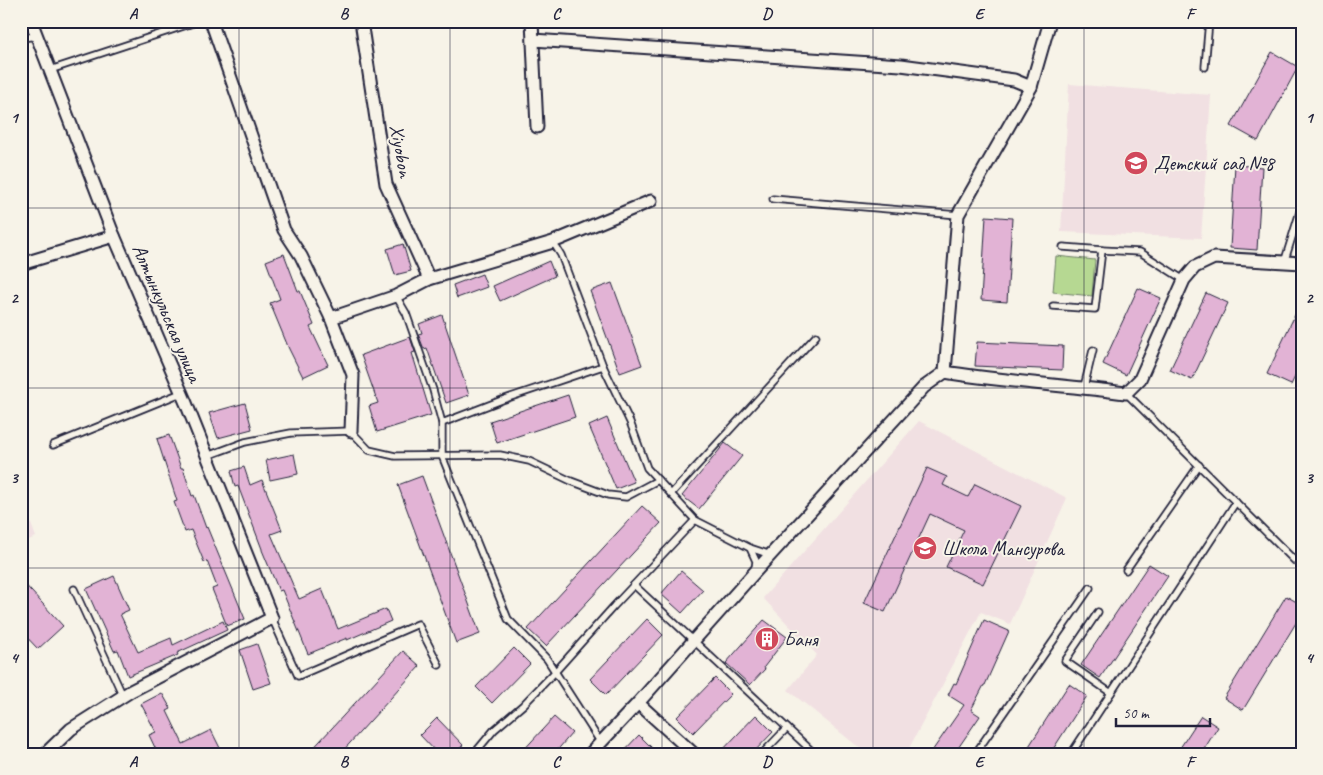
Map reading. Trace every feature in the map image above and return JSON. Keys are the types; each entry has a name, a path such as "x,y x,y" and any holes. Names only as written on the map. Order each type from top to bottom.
{"street":[{"name":"Алтынкульская улица","path":"32,21 114,236 181,393 272,618"},
{"path":"211,21 284,230 301,256 331,318 353,375 351,432"},
{"name":"Xiyobon","path":"361,21 386,184 429,279"},
{"path":"532,21 537,127"},
{"path":"945,372 958,215 1031,87 1050,21"},
{"path":"533,40 901,65 1014,80 1031,87"},
{"path":"331,318 396,296 429,279 553,242 651,201"},
{"path":"21,264 114,236"},
{"path":"590,754 924,387 945,372 985,379 1084,387 1126,393 1140,379 1184,280 1195,267 1214,258 1302,263"},
{"path":"45,754 72,729 124,696 272,618"},
{"path":"638,703 691,753"}],"lane":[{"path":"50,70 199,21"},
{"path":"1205,67 1209,21"},
{"path":"21,38 38,36"},
{"path":"773,199 958,215"},
{"path":"1284,263 1302,205"},
{"path":"553,242 561,255 603,366 630,422 647,468 695,520 750,548 770,555"},
{"path":"1063,247 1140,252 1184,280"},
{"path":"1053,306 1096,309 1102,250"},
{"path":"396,296 406,313 434,390 442,423 442,456 508,619 547,659 601,743"},
{"path":"670,494 816,336"},
{"path":"1084,387 1093,350"},
{"path":"442,423 502,400 603,366"},
{"path":"53,445 181,393"},
{"path":"1126,393 1296,562"},
{"path":"206,456 245,442 291,432 351,432 369,450 395,456 500,455 529,461 571,481 608,495 626,497 658,480"},
{"path":"1126,570 1199,465"},
{"path":"1071,754 1236,502"},
{"path":"474,754 494,730 524,705 556,672 695,520"},
{"path":"750,548 756,561 754,573"},
{"path":"634,585 815,754"},
{"path":"975,754 1090,588"},
{"path":"74,589 124,696"},
{"path":"1098,612 1065,661 1111,693"},
{"path":"272,618 298,676 418,624 439,665"},
{"path":"762,754 787,728"}],"shaded area":[{"name":"Детский сад №8","path":"1069,84 1211,95 1201,238 1061,232"},
{"name":"Школа Мансурова","path":"919,421 1067,498 1010,624 981,612 906,754 867,754 788,690 817,655 763,598"},
{"path":"21,498 36,537 21,543"}],"green space":[{"path":"1056,256 1095,260 1092,296 1053,292"}],"building":[{"path":"1272,52 1298,67 1258,141 1231,126"},
{"path":"1235,165 1262,167 1257,250 1230,248"},
{"path":"986,216 1012,218 1007,302 981,300"},
{"path":"403,244 411,271 395,275 387,249"},
{"path":"284,254 298,291 300,291 314,325 310,327 328,365 303,377 270,303 280,299 266,261"},
{"path":"549,261 555,276 500,301 493,286"},
{"path":"482,274 487,287 457,298 453,285"},
{"path":"612,283 642,365 620,373 590,291"},
{"path":"1138,288 1161,298 1126,375 1103,364"},
{"path":"1206,293 1228,303 1192,380 1170,370"},
{"path":"1302,300 1302,362 1291,385 1267,374"},
{"path":"442,315 469,395 446,403 427,348 424,349 418,334 422,333 419,324"},
{"path":"410,337 415,352 412,353 431,415 377,432 369,406 378,403 361,355"},
{"path":"977,342 1063,346 1062,370 975,366"},
{"path":"568,395 575,417 497,443 490,421"},
{"path":"245,403 252,429 218,438 209,413"},
{"path":"607,418 634,482 616,489 589,426"},
{"path":"169,435 192,496 194,495 245,619 227,626 212,589 217,587 207,561 204,562 191,530 185,532 174,502 177,501 157,439"},
{"path":"725,443 742,456 699,509 682,496"},
{"path":"294,454 298,474 270,480 266,460"},
{"path":"244,467 250,485 262,480 282,530 271,534 299,599 322,589 338,629 386,609 391,621 308,654 282,590 279,591 238,486 235,487 231,471"},
{"path":"927,468 947,477 943,485 968,497 975,484 1021,506 983,584 946,567 964,530 930,514 885,612 864,603"},
{"path":"422,476 480,634 456,643 398,485"},
{"path":"642,506 661,523 546,646 528,629"},
{"path":"1149,564 1168,576 1100,678 1081,665"},
{"path":"681,571 703,590 682,613 661,594"},
{"path":"114,576 129,610 120,614 138,652 171,638 173,645 223,621 227,630 177,653 178,655 128,676 118,650 114,651 86,589"},
{"path":"21,580 63,626 38,649 21,631"},
{"path":"1286,596 1302,605 1302,613 1243,710 1224,698"},
{"path":"647,619 663,635 606,695 590,679"},
{"path":"764,620 787,637 764,667 765,669 750,685 726,663"},
{"path":"984,620 1009,631 985,685 971,710 980,716 954,754 930,754 964,705 948,695 954,683 956,684"},
{"path":"257,644 271,683 253,689 240,650"},
{"path":"514,648 530,664 492,703 476,687"},
{"path":"403,651 420,666 340,754 308,754"},
{"path":"715,678 731,694 693,733 677,717"},
{"path":"1069,684 1087,696 1050,754 1024,754"},
{"path":"162,693 171,709 167,711 183,744 211,730 223,754 158,754 149,735 156,732 141,704"},
{"path":"756,715 773,732 752,754 719,754"},
{"path":"1201,716 1218,727 1201,754 1176,754"},
{"path":"554,717 572,733 554,754 520,754"},
{"path":"437,718 463,745 454,754 438,754 420,735"},
{"path":"639,735 658,754 621,754"}],"place":[{"name":"Детский сад №8","path":"1136,163"},
{"name":"Школа Мансурова","path":"925,548"},
{"name":"Баня","path":"767,639"}]}
